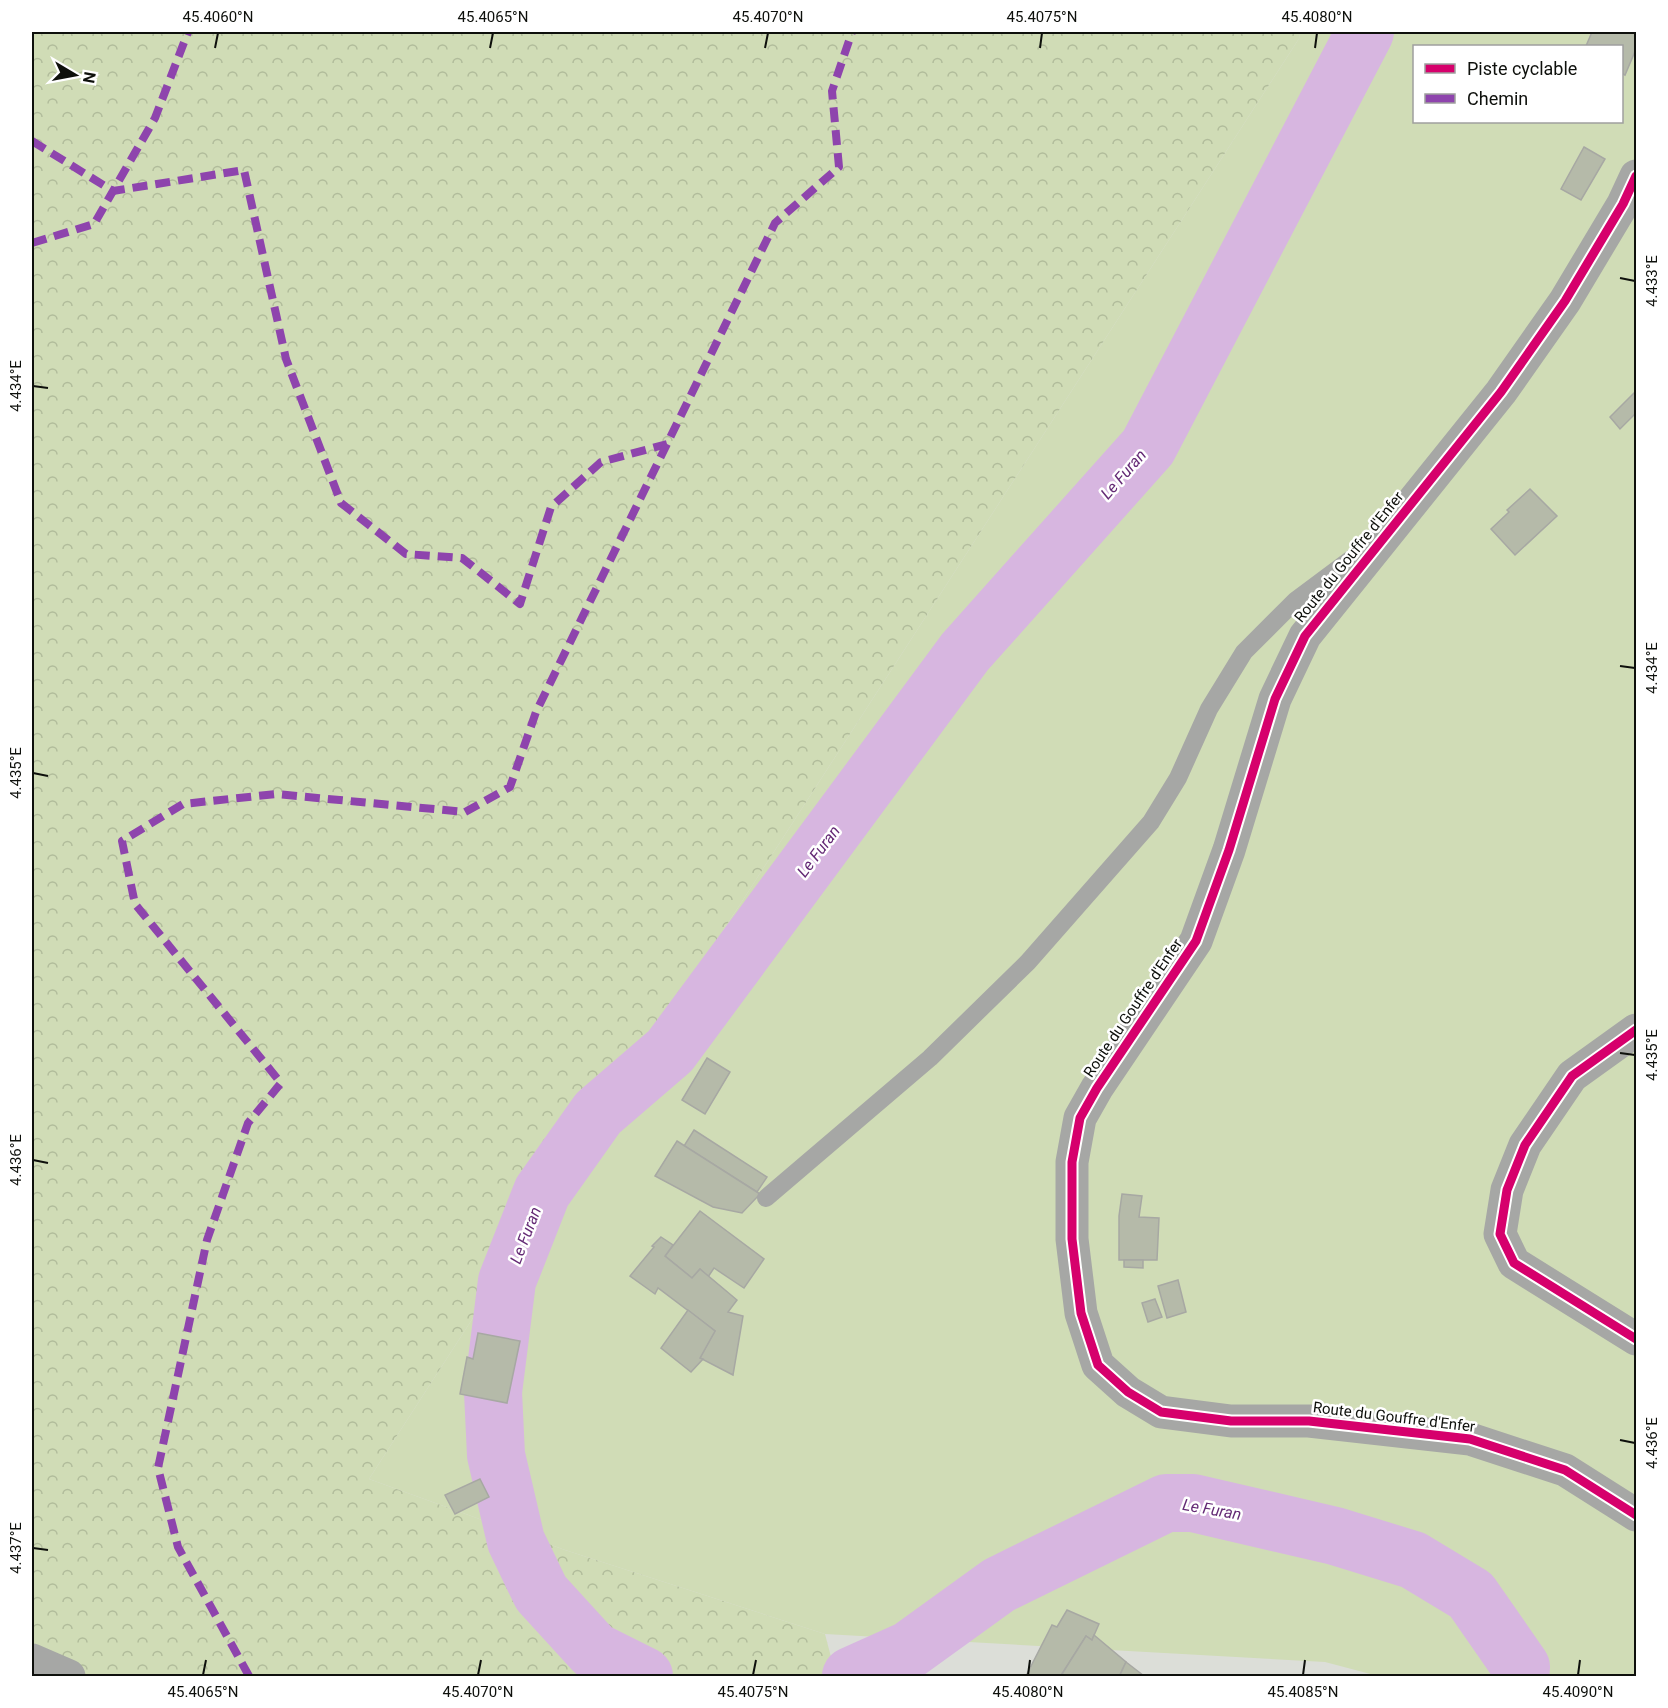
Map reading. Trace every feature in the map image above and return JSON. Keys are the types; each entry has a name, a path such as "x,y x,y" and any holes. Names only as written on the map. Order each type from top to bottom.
{"street":[{"name":"Route du Gouffre d'Enfer","path":"1636,176 1623,204 1565,301 1502,392 1305,636 1275,699 1229,850 1196,941 1097,1088 1080,1118 1072,1162 1072,1239 1081,1313 1098,1365 1128,1392 1161,1412 1231,1421 1309,1421 1470,1438 1565,1470 1636,1515"},
{"path":"1636,1030 1572,1076 1525,1144 1507,1190 1500,1234 1514,1263 1636,1339"},
{"path":"32,1660 69,1677"}],"lane":[{"path":"765,1198 930,1058 1028,962 1151,822 1178,778 1209,709 1244,652 1295,600 1391,530"}],"green space":[{"path":"32,32 1298,32 1300,37 369,1479 565,1550 825,1634 836,1676 32,1676"},
{"path":"1298,32 1636,32 1636,1676 1378,1676 1325,1662 825,1634 565,1550 369,1479 1300,37"}],"building":[{"path":"1592,32 1636,32 1636,49 1625,75 1623,74 1623,45 1586,45"},
{"path":"1584,147 1605,159 1581,200 1561,189"},
{"path":"1636,391 1636,413 1620,429 1610,417"},
{"path":"1530,489 1557,516 1515,555 1491,529 1509,512 1507,510"},
{"path":"707,1058 730,1072 705,1114 682,1100"},
{"path":"694,1130 767,1177 757,1192 684,1146"},
{"path":"677,1141 760,1194 742,1213 713,1207 655,1176"},
{"path":"1122,1194 1142,1196 1139,1217 1159,1218 1157,1260 1119,1260 1119,1216"},
{"path":"700,1211 764,1259 744,1288 714,1268 708,1277 700,1269 692,1278 665,1256"},
{"path":"661,1237 673,1245 665,1256 692,1278 700,1269 737,1300 728,1312 743,1316 733,1375 700,1358 715,1331 658,1288 655,1294 630,1276"},
{"path":"1124,1260 1143,1260 1143,1268 1124,1267"},
{"path":"1178,1280 1186,1312 1167,1318 1158,1286"},
{"path":"1155,1299 1162,1317 1148,1322 1142,1303"},
{"path":"688,1310 715,1331 700,1358 703,1359 691,1372 661,1348"},
{"path":"478,1333 520,1341 507,1403 460,1394 467,1357 473,1359"},
{"path":"480,1479 489,1497 455,1514 445,1495"},
{"path":"1067,1610 1099,1624 1092,1640 1086,1636 1062,1674 1067,1676 1026,1676 1052,1625 1057,1627"},
{"path":"1094,1635 1126,1662 1120,1675 1122,1676 1067,1676 1062,1674 1086,1636 1092,1640"},
{"path":"1126,1662 1144,1676 1120,1675"}],"waterway":[{"name":"Le Furan","path":"644,1676 594,1651 541,1593 516,1541 496,1455 493,1392 507,1281 542,1192 598,1113 670,1051 965,652 1148,447 1365,32"},
{"name":"Le Furan","path":"851,1676 909,1650 999,1585 1166,1503 1193,1503 1335,1536 1413,1560 1471,1595 1521,1667 1520,1676"}],"marked path":[{"path":"32,243 94,224 155,118 188,32"},
{"path":"249,1676 178,1547 158,1468 207,1240 248,1123 281,1083 135,904 122,841 183,804 276,794 465,812 510,787 536,712 775,223 839,167 832,91 852,32"},
{"path":"32,141 113,191 244,170 286,359 341,503 406,554 462,558 520,604 551,507 601,462 667,444"}],"cycle path":[{"path":"1636,176 1623,204 1565,301 1501,392 1305,636 1275,699 1229,850 1196,941 1097,1088 1080,1118 1072,1162 1072,1239 1081,1313 1098,1365 1128,1392 1161,1412 1231,1421 1309,1421 1470,1439 1565,1470 1636,1515"},
{"path":"1636,1030 1572,1076 1525,1145 1507,1190 1500,1234 1514,1263 1636,1339"}]}
